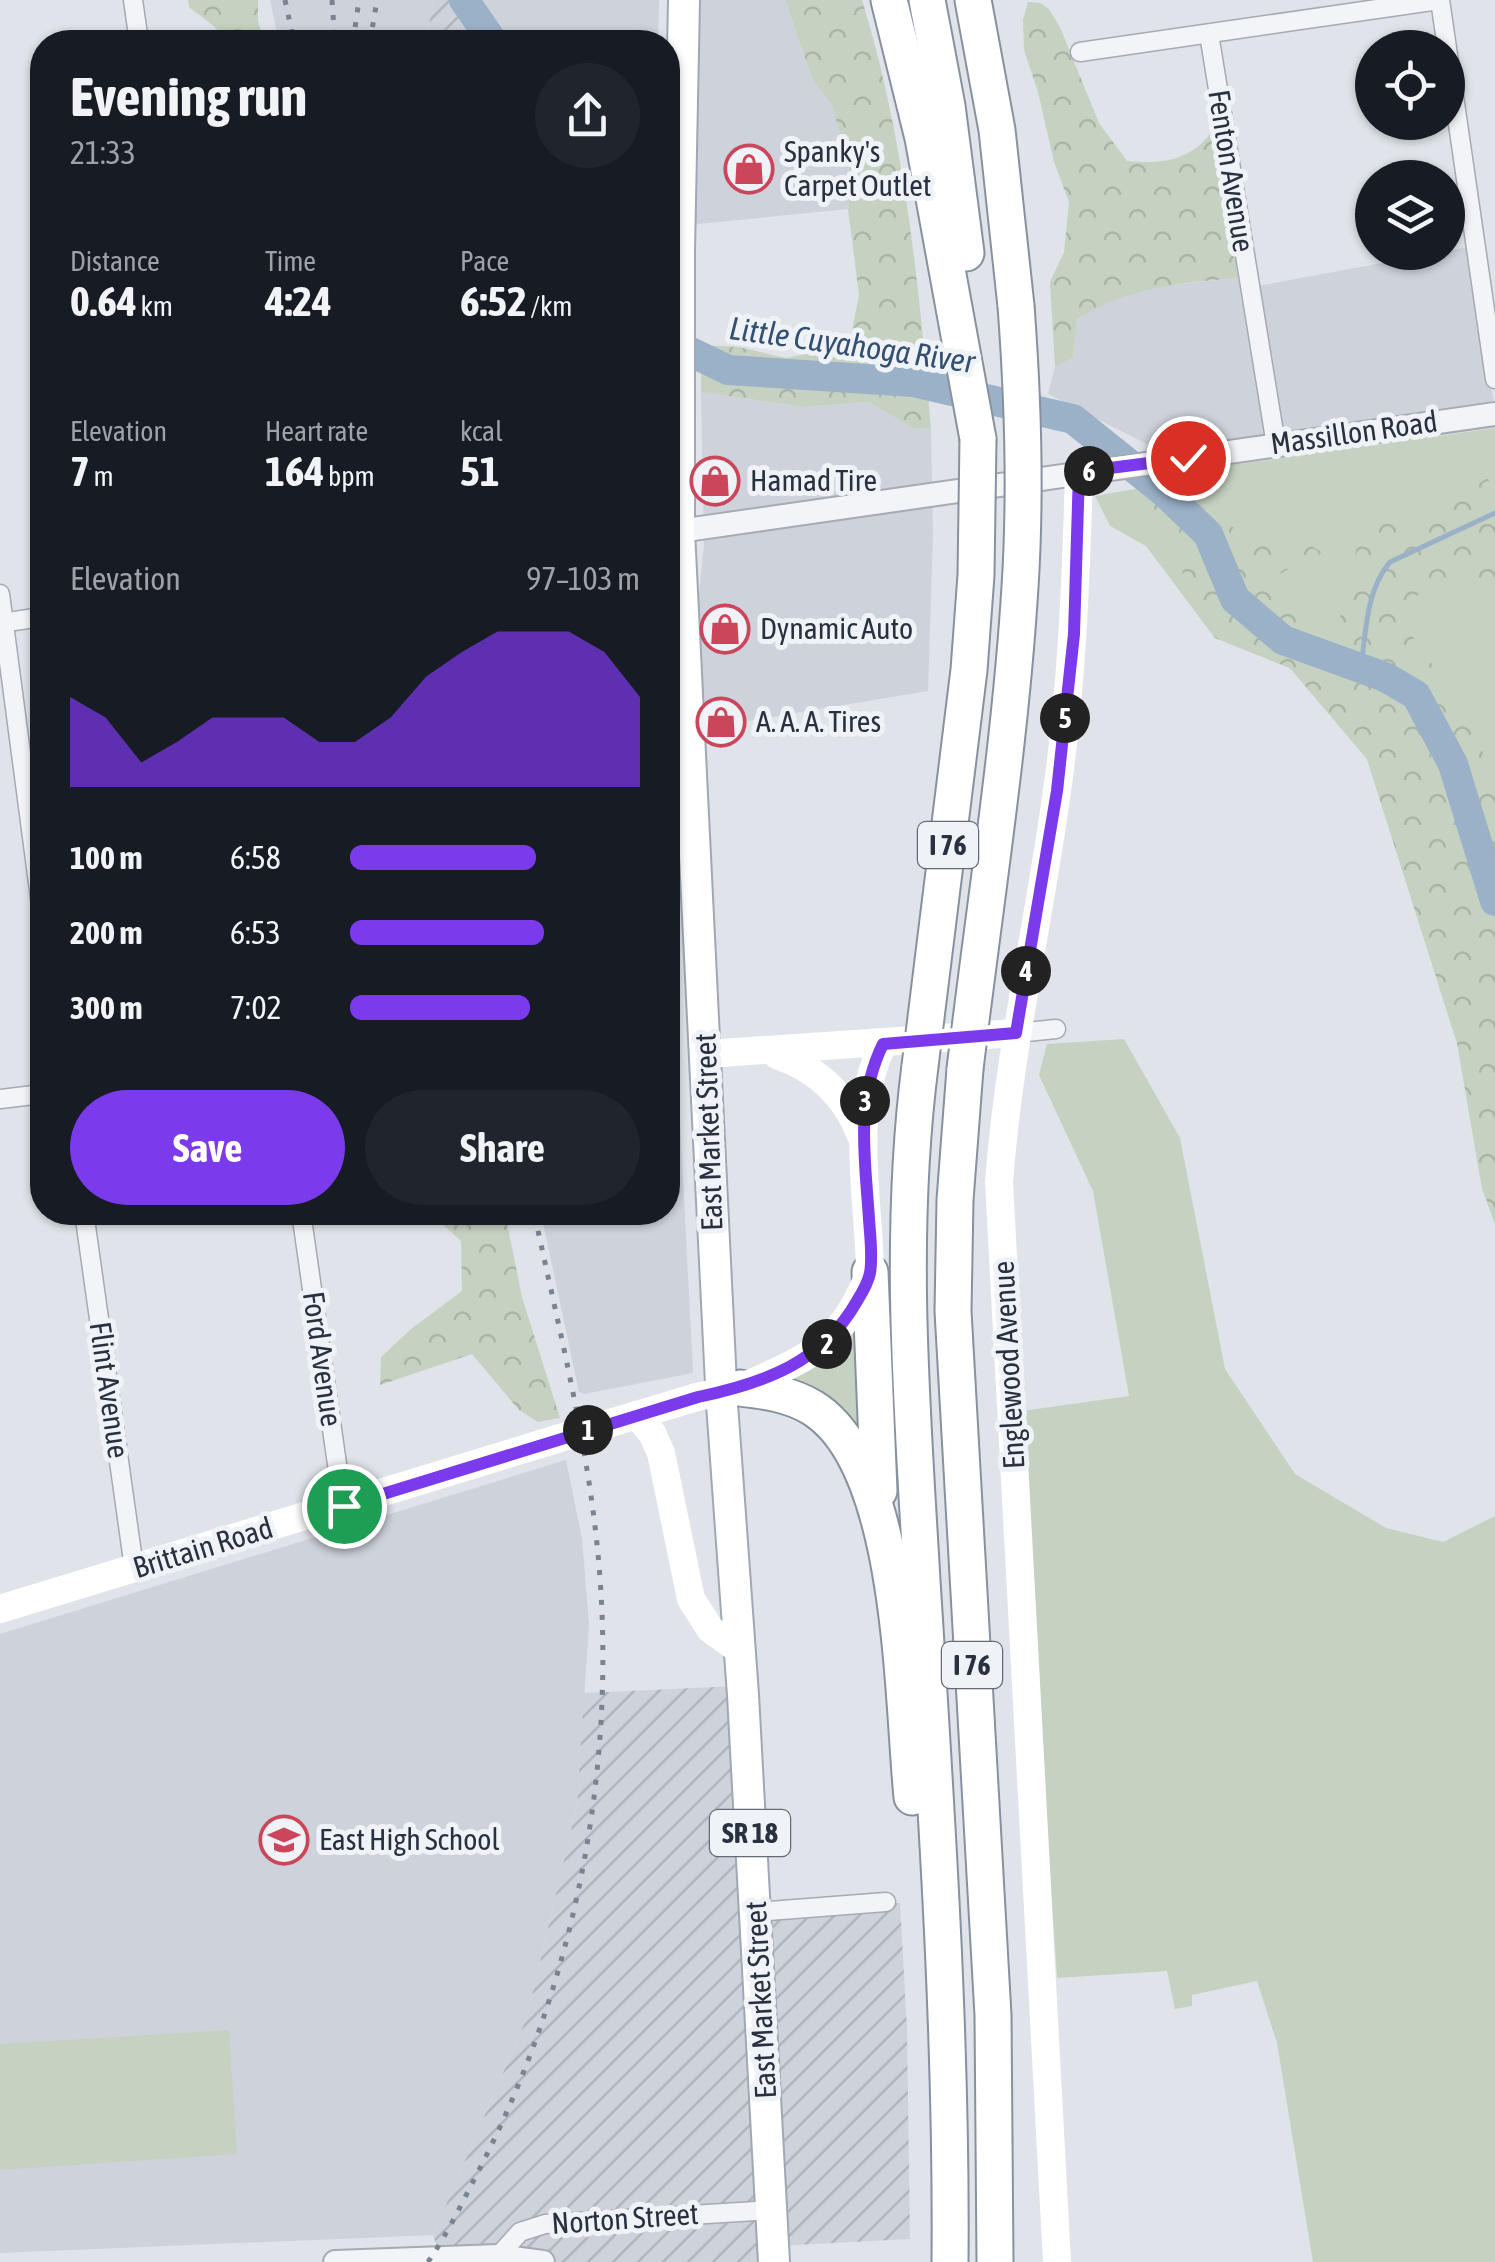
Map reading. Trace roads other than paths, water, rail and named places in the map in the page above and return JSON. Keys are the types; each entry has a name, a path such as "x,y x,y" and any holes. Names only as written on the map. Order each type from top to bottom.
{"highway":[{"path":"888,0 963,312"},
{"path":"926,0 948,106 963,312"},
{"name":"I 76","path":"973,0 997,130 1016,306 1022,452 1020,584 1001,780 965,1069 954,1200 954,1372 993,2014 995,2262"},
{"name":"I 76","path":"950,2262 949,2100 909,1365 910,1208 920,1066 970,670 976,575 978,439 963,312"},
{"path":"870,1272 880,1524"},
{"path":"740,1388 794,1398 829,1420 855,1455 880,1524 891,1576 921,1878 949,2100"}],"main road":[{"name":"East Market Street","path":"680,224 684,0"},
{"name":"Englewood Avenue","path":"1057,2262 999,1182 1016,1033 1062,752 1074,634 1079,472"},
{"name":"East Market Street","path":"680,550 722,1404 756,1912 774,2262"},
{"path":"706,1054 1016,1033"},
{"name":"Brittain Road","path":"0,1609 597,1427 740,1388 810,1356 828,1343 846,1320 870,1272 864,1143 868,1079 883,1044"},
{"path":"766,1051 804,1064 831,1087 853,1117 864,1143"},
{"path":"636,1416 652,1433 661,1453 691,1599 710,1629 739,1650"}],"street":[{"path":"133,0 137,30"},
{"path":"1080,52 1440,0 1495,378"},
{"name":"Fenton Avenue","path":"1210,34 1276,444"},
{"name":"Massillon Road","path":"680,531 1495,414"},
{"path":"0,594 30,825"},
{"path":"2,623 30,619"},
{"path":"1016,1033 1056,1029"},
{"path":"0,1099 30,1095"},
{"name":"Flint Avenue","path":"86,1225 134,1568"},
{"name":"Ford Avenue","path":"303,1225 344,1506"},
{"path":"756,1912 886,1902"},
{"name":"Norton Street","path":"496,2259 520,2232 544,2224 772,2210"},
{"path":"335,2262 543,2262"}],"waterway":[{"name":"Little Cuyahoga River","path":"464,0 485,30"},
{"name":"Little Cuyahoga River","path":"680,347 728,370 913,382 1073,419 1164,492 1208,534 1235,599 1283,640 1385,677 1416,695 1453,764 1495,901"},
{"path":"1361,667 1372,598 1390,562 1495,513"}],"railway":[{"path":"285,0 291,30"},
{"path":"332,0 334,30"},
{"path":"355,30 359,0"},
{"path":"372,30 377,0"},
{"path":"428,2262 479,2170 513,2098 541,2024 565,1948 595,1792 603,1633 598,1554 579,1425 537,1225"}],"place":[{"name":"Spanky's Carpet Outlet","path":"749,169"},
{"name":"Hamad Tire","path":"715,481"},
{"name":"Dynamic Auto","path":"725,629"},
{"name":"A. A. A. Tires","path":"721,722"},
{"name":"East High School","path":"284,1840"}]}
